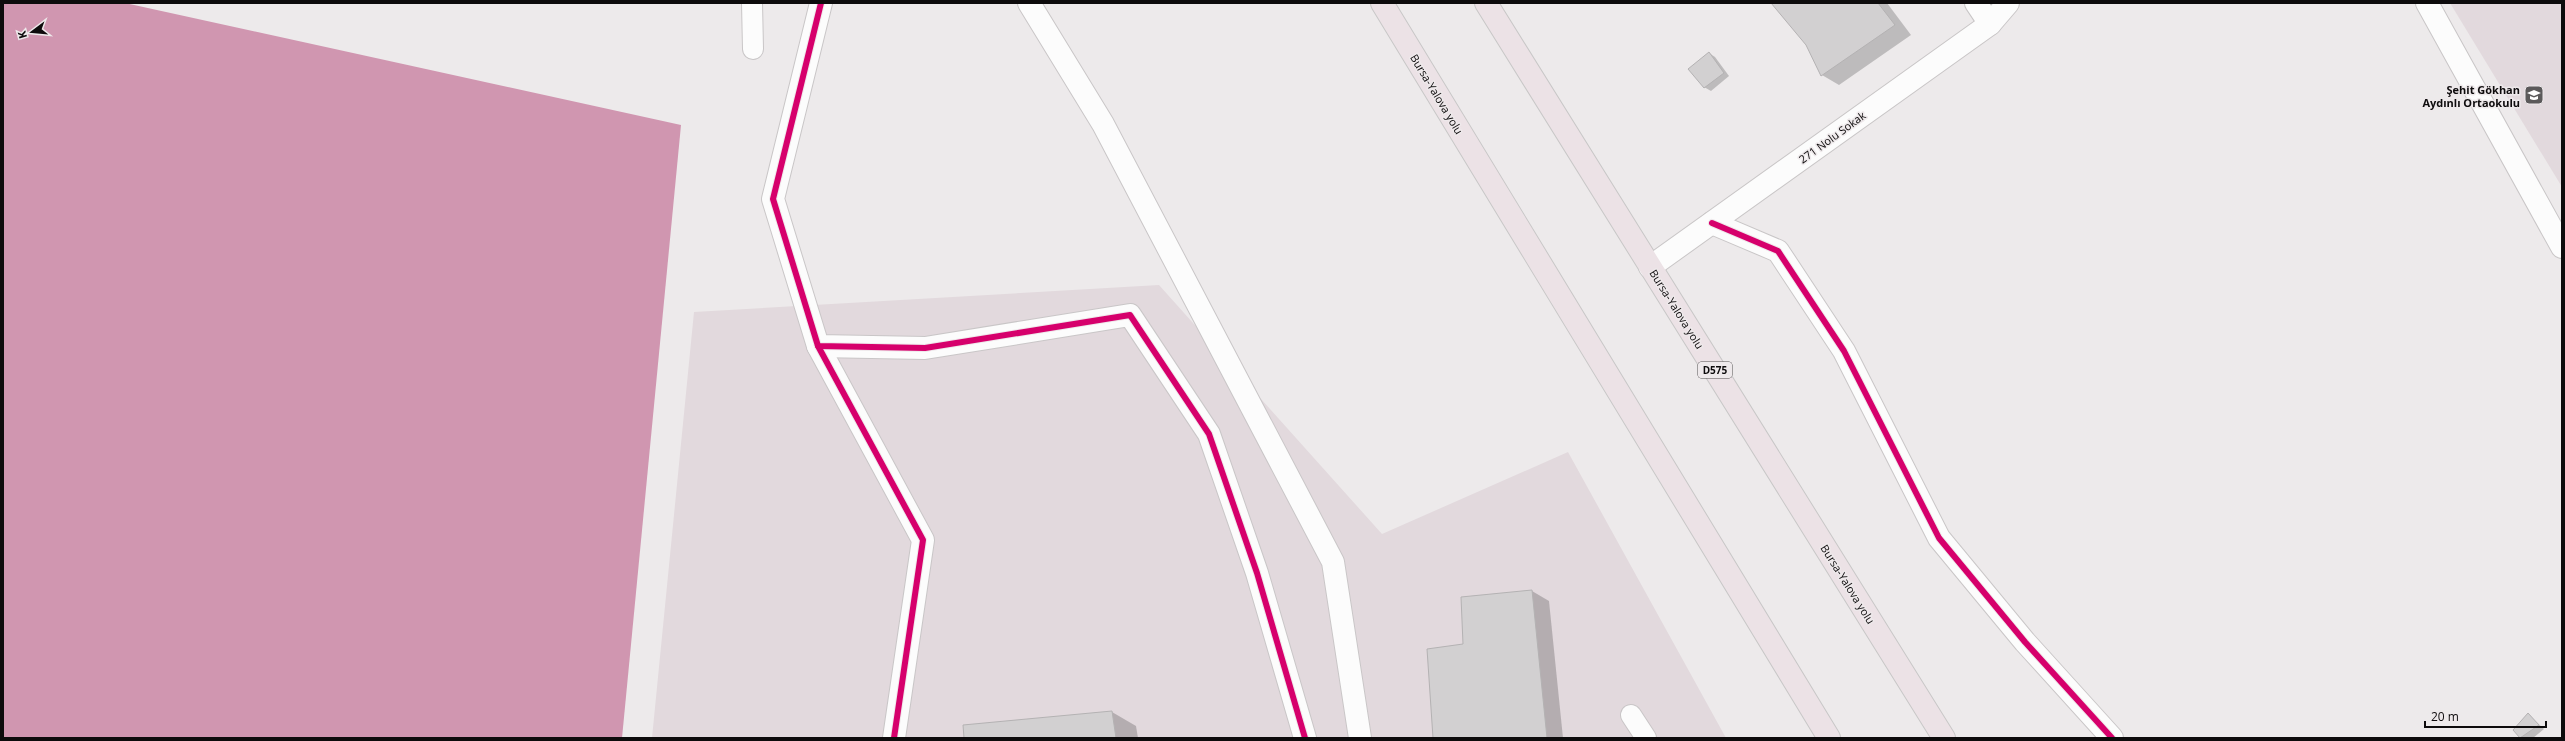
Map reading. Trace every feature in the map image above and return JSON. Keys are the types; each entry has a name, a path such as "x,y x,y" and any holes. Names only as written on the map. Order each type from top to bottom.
{"highway":[{"name":"Bursa-Yalova yolu","path":"1382,3 1829,738"},
{"name":"Bursa-Yalova yolu","path":"1486,3 1944,738"}],"street":[{"path":"821,3 772,199 818,346 923,540 894,738"},
{"path":"1029,3 1104,124 1333,562 1360,738"},
{"path":"1976,3 1990,24"},
{"name":"271 Nolu Sokak","path":"1650,267 1990,24 2008,3"},
{"path":"2427,3 2562,247"},
{"path":"1712,223 1778,251 1844,351 1939,538 2024,642 2112,738"},
{"path":"818,346 925,348 1130,315 1209,434 1258,573 1305,738"}],"lane":[{"path":"752,3 753,49"},
{"path":"1631,714 1646,738"}],"shaded area":[{"path":"3,3 125,3 681,125 622,738 3,738"},
{"name":"Şehit Gökhan Aydınlı Ortaokulu","path":"2450,3 2562,3 2562,187"},
{"path":"1159,285 1382,534 1568,452 1726,738 652,738 694,312"}],"building":[{"path":"1771,3 1878,3 1895,25 1821,76 1806,45"},
{"path":"1709,52 1724,73 1704,88 1688,69"},
{"path":"1532,590 1547,738 1433,738 1427,649 1463,644 1461,597"},
{"path":"1112,711 1116,738 964,738 963,725"},
{"path":"2528,713 2539,725 2520,738 2513,730"}],"cycle path":[{"path":"821,3 773,199 818,346 925,348 1130,315 1209,434 1257,573 1305,738"},
{"path":"1712,223 1778,251 1844,351 1939,538 2025,642 2112,738"},
{"path":"818,346 923,540 894,738"}],"place":[{"name":"Şehit Gökhan Aydınlı Ortaokulu","path":"2534,95"}]}
